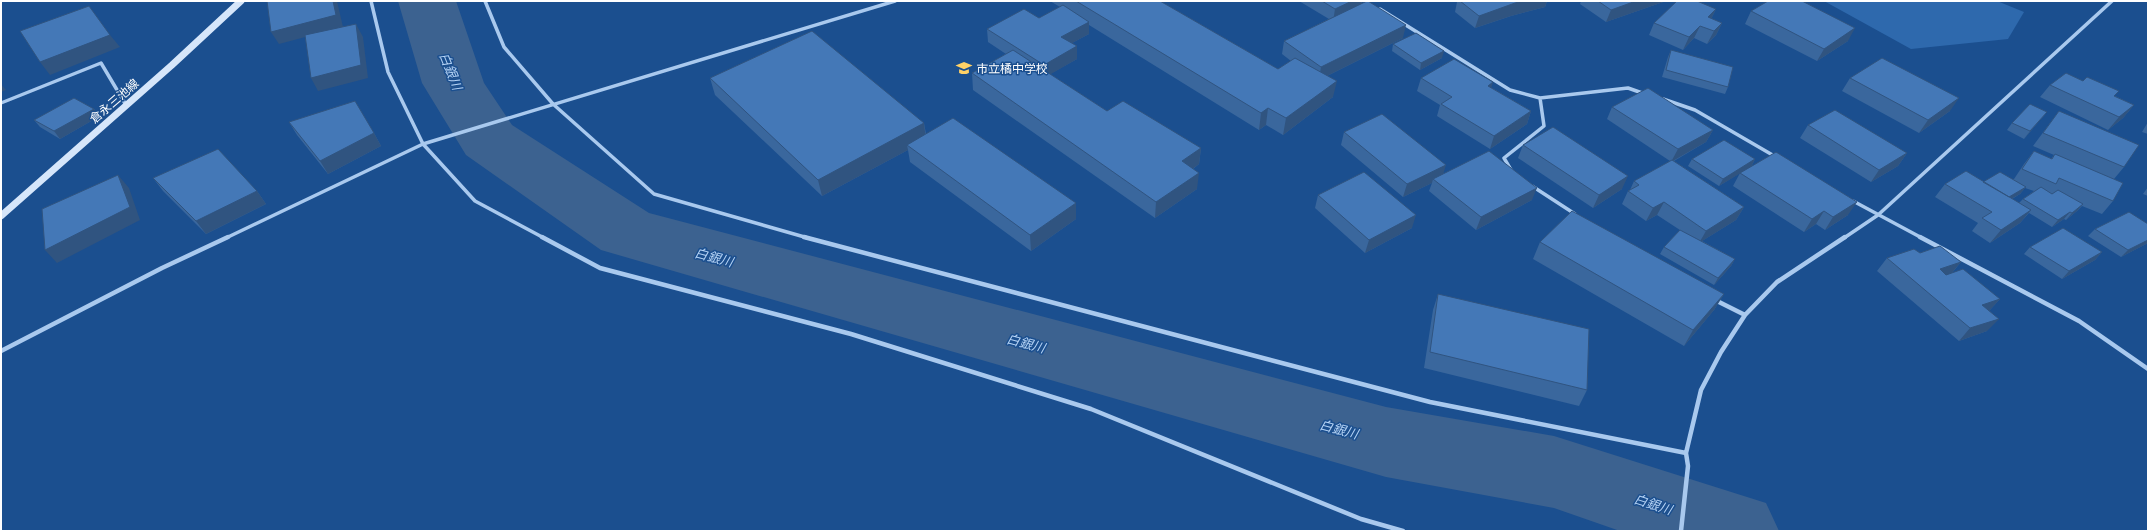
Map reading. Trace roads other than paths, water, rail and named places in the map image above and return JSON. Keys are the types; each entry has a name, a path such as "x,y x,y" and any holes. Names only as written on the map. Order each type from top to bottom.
{"main road":[{"name":"倉永三池線","path":"1,216 241,1"}],"street":[{"path":"371,1 388,72 423,144 475,201 600,268 851,334 1091,409 1361,519 1403,531"},
{"path":"485,1 504,47 553,104 654,194 812,240 1430,402 1686,453"},
{"path":"1,351 162,268 423,144 895,1"},
{"path":"1681,531 1688,466 1686,453 1701,390 1721,352 1745,315 1778,282 1878,215 2112,1"},
{"path":"1373,5 1510,90 1540,98 1628,88 1650,95"},
{"path":"1,103 101,63 126,105"},
{"path":"1513,174 1504,158 1531,138 1544,126 1540,98"},
{"path":"1658,98 1695,110 1783,160"},
{"path":"1526,182 1579,217"},
{"path":"1851,199 1878,215 2079,321 2148,369"},
{"path":"1712,298 1745,315"}],"waterway":[{"name":"白銀川","path":"427,1 453,83 489,140 626,232 1386,442 1554,472 1735,531"}],"place":[{"name":"市立橘中学校","path":"964,68"}]}
